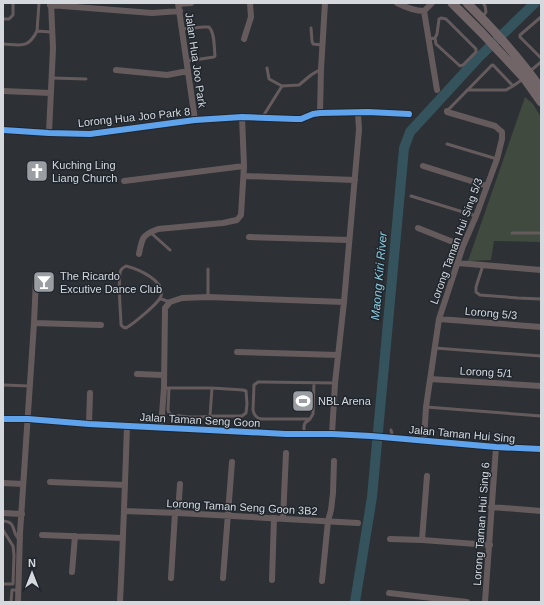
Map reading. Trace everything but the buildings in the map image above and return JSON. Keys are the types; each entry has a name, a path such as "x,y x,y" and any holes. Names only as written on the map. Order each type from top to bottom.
{"main road":[{"path":"452,3 507,59 527,75 541,89"},
{"path":"467,3 512,50 541,102"}],"street":[{"path":"178,4 191,3"},
{"path":"244,39 251,17 250,3"},
{"path":"320,113 324,3"},
{"path":"396,3 415,10 424,11"},
{"path":"424,11 432,3"},
{"path":"49,133 53,48 50,4 152,13 180,11"},
{"name":"Jalan Hua Joo Park","path":"178,4 195,120"},
{"path":"424,11 432,39 437,90"},
{"path":"116,70 167,74 188,71"},
{"path":"3,91 51,93"},
{"name":"Lorong Taman Hui Sing 5/3","path":"424,441 426,407 439,319 463,246 497,159 502,139 502,132 495,126 447,111"},
{"path":"332,434 335,384 355,180 359,130 358,112"},
{"name":"Lorong Hua Joo Park 8","path":"3,130 90,134 195,120 242,117 301,119 320,113 358,112 410,114"},
{"path":"139,254 141,241 150,232 158,229 222,223 237,220 240,215 244,176 242,117"},
{"path":"124,181 244,166"},
{"path":"423,166 487,186"},
{"path":"244,176 355,180"},
{"path":"418,228 463,246"},
{"path":"249,237 349,240"},
{"path":"458,263 541,270"},
{"path":"18,602 23,484 36,279"},
{"path":"161,428 166,388 164,375 166,308 170,302 182,298 208,297 344,302"},
{"name":"Lorong 5/3","path":"439,319 541,327"},
{"path":"34,323 101,325"},
{"path":"237,352 338,355"},
{"path":"137,374 164,375"},
{"name":"Lorong 5/1","path":"430,379 541,386"},
{"path":"89,424 90,393"},
{"name":"Jalan Taman Seng Goon","path":"3,419 28,419 89,424 286,434 371,436"},
{"path":"120,602 124,538 127,426"},
{"name":"Jalan Taman Hui Sing","path":"371,436 496,447 541,449"},
{"name":"Lorong Taman Hui Sing 6","path":"485,602 496,447"},
{"path":"283,519 286,453"},
{"path":"322,581 328,522 333,493 334,461"},
{"path":"223,578 232,462"},
{"path":"422,540 427,476"},
{"path":"50,482 125,485"},
{"path":"3,483 23,484"},
{"path":"171,578 180,484"},
{"path":"491,507 541,511"},
{"name":"Lorong Taman Seng Goon 3B2","path":"124,511 228,515 358,523"},
{"path":"3,513 22,514"},
{"path":"272,580 274,518"},
{"path":"42,535 124,538"},
{"path":"72,572 75,536"},
{"path":"390,539 490,545"},
{"path":"389,593 467,602"}],"lane":[{"path":"3,19 9,19 13,15 13,3"},
{"path":"3,44 28,44 33,39 37,31 39,3"},
{"path":"482,18 486,12 483,3"},
{"path":"541,17 520,36 541,58"},
{"path":"439,19 446,19 476,49 476,52 466,63 460,66 432,39 436,34 439,19"},
{"path":"182,29 203,26 209,27 212,30 214,41 214,57 187,61"},
{"path":"311,28 313,44 322,45"},
{"path":"37,31 52,32"},
{"path":"467,90 506,90 527,75 541,62"},
{"path":"447,111 492,65 513,86"},
{"path":"267,68 269,79 282,86 299,85 321,69"},
{"path":"51,78 86,79"},
{"path":"262,118 282,86"},
{"path":"447,144 497,159"},
{"path":"412,196 476,216"},
{"path":"150,232 170,250"},
{"path":"512,232 541,233"},
{"path":"483,265 476,287 476,292 480,295 541,299"},
{"path":"126,266 147,274 156,281 161,288 161,299 134,323 126,328 123,327 121,324 119,296 121,270 126,266"},
{"path":"208,269 208,297"},
{"path":"161,299 170,302"},
{"path":"434,348 541,356"},
{"path":"310,419 261,419 256,417 253,410 254,385 258,382 335,384"},
{"path":"304,434 305,423 314,414 314,383"},
{"path":"3,385 30,386"},
{"path":"166,388 243,390 246,391 246,413 242,416 188,417 173,415 169,413 168,410 166,388"},
{"path":"209,430 212,388"},
{"path":"426,407 541,416"},
{"path":"391,430 393,438"},
{"path":"3,521 12,524 16,536 20,538"},
{"path":"3,530 13,546 14,555 13,584 3,584"},
{"path":"11,602 12,590 18,590"}],"green space":[{"path":"525,97 533,104 541,117 541,242 494,241 491,260 468,261"}],"waterway":[{"name":"Maong Kiri River","path":"355,602 372,497 404,148 410,132 478,58 535,3"}],"cycle path":[{"path":"3,130 90,134 195,120 242,117 301,119 320,113 368,112 409,114"},
{"path":"3,419 28,419 89,424 286,434 371,436 496,447 541,449"}],"place":[{"name":"Kuching Ling Liang Church","path":"37,171"},
{"name":"The Ricardo Excutive Dance Club","path":"44,282"},
{"name":"NBL Arena","path":"303,401"}]}
